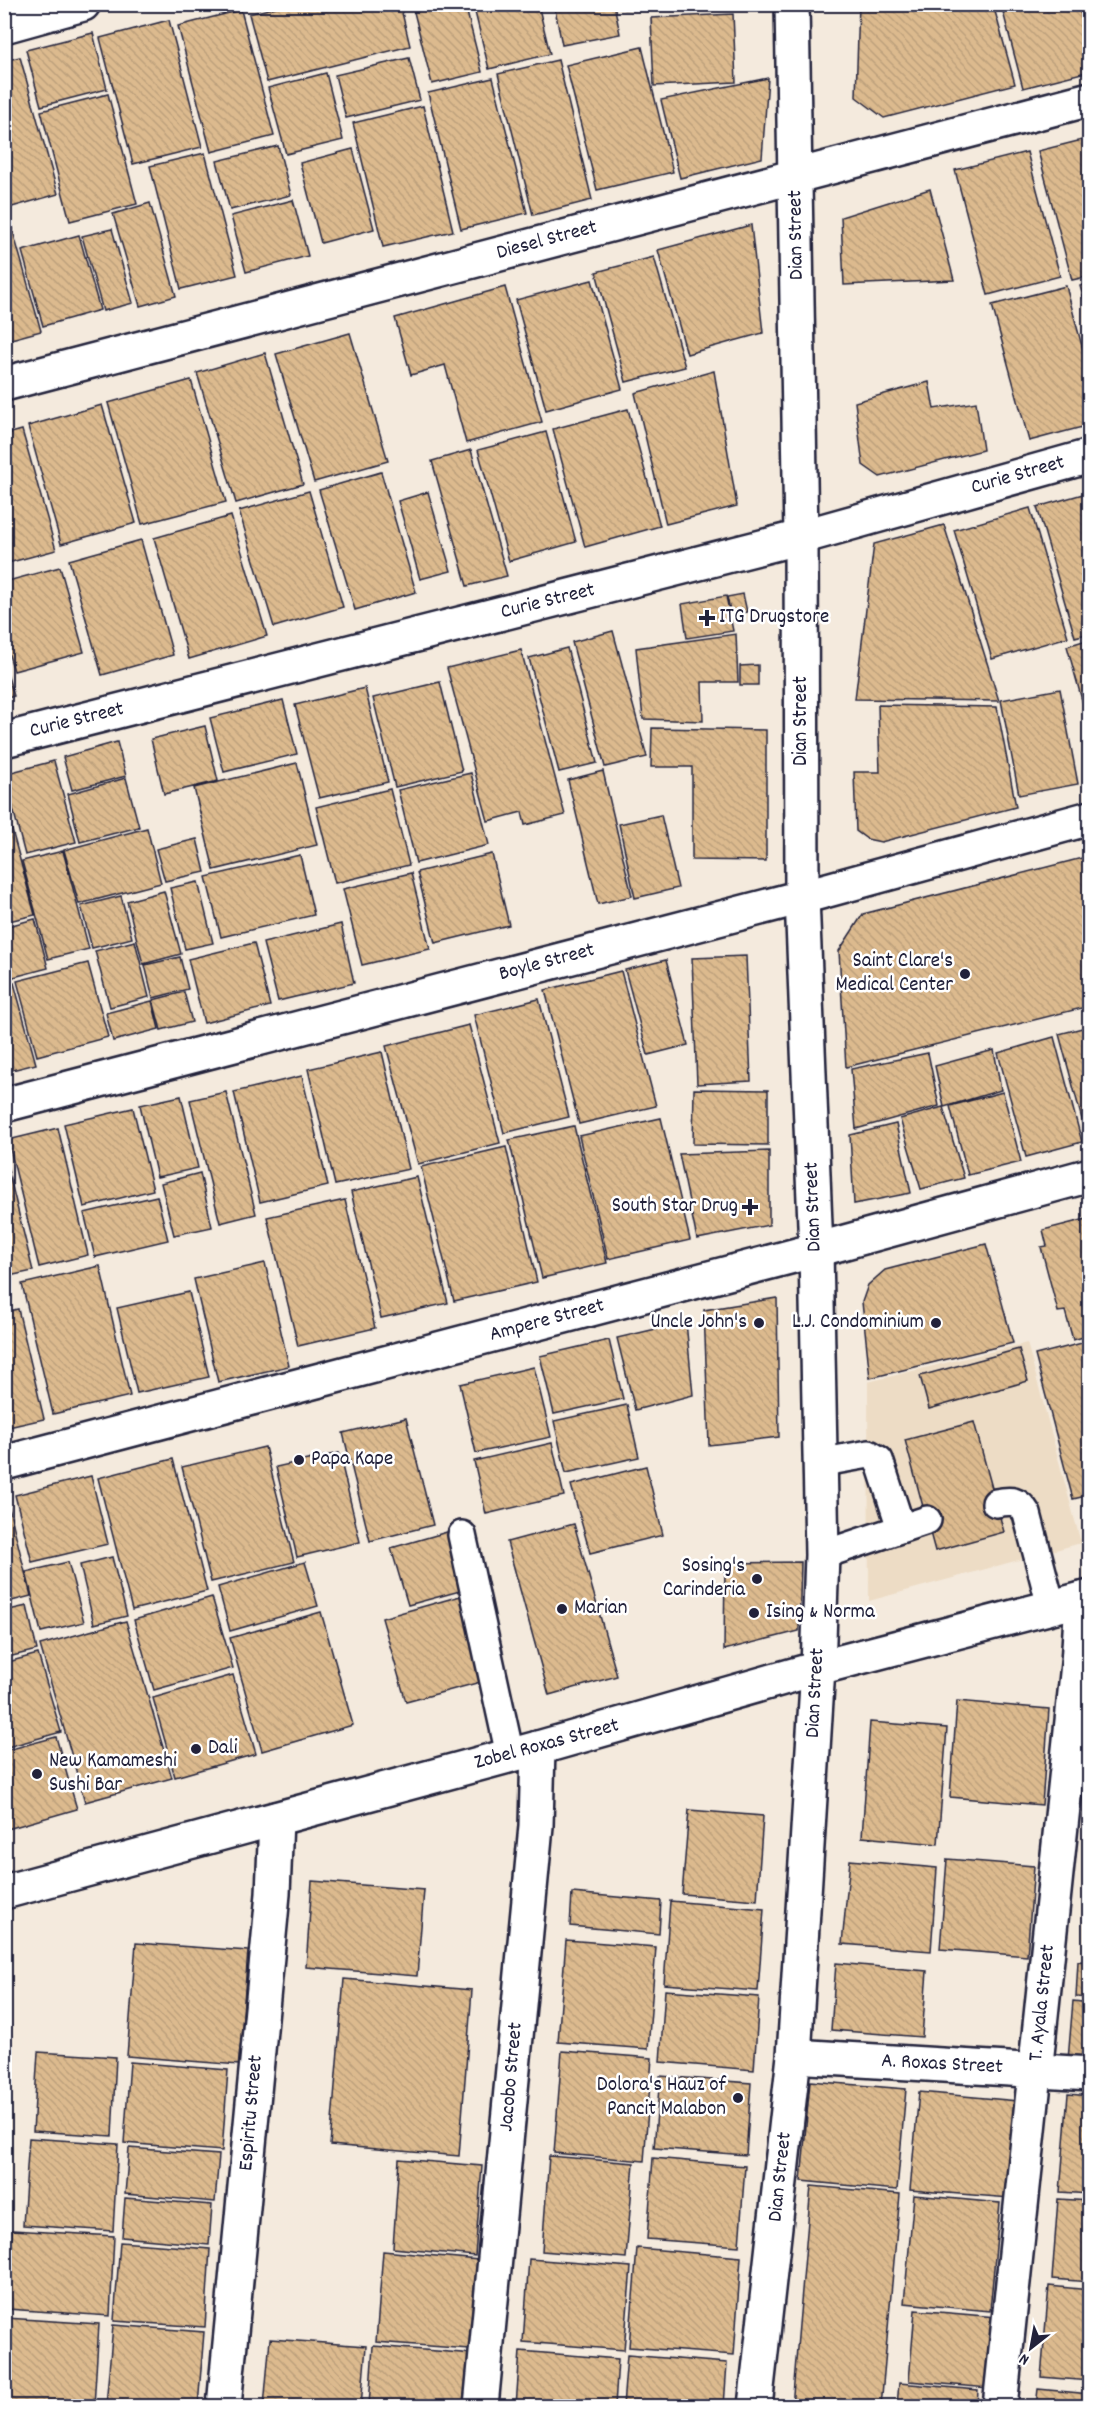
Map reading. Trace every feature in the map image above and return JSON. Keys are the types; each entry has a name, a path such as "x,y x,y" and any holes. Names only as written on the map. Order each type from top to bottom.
{"street":[{"path":"4,26 83,4"},
{"name":"Dian Street","path":"755,2406 794,2056 818,1668 822,1556 816,1250 802,897 797,176 792,4"},
{"name":"Diesel Street","path":"4,384 1089,99"},
{"name":"Curie Street","path":"4,740 801,537 1089,456"},
{"name":"Boyle Street","path":"4,1105 802,897 1089,818"},
{"name":"Ampere Street","path":"4,1463 1089,1176"},
{"name":"Zobel Roxas Street","path":"4,1892 1074,1600"},
{"name":"T. Ayala Street","path":"1000,2406 1036,2071 1074,1600"},
{"name":"Jacobo Street","path":"481,2406 536,1826 524,1751"},
{"name":"Espiritu Street","path":"224,2406 272,1906 276,1819"},
{"name":"A. Roxas Street","path":"794,2056 1089,2074"}],"lane":[{"path":"819,1463 869,1454 879,1460 901,1528"},
{"path":"996,1503 1011,1500 1022,1505 1074,1600"},
{"path":"822,1556 927,1520"},
{"path":"462,1536 524,1751"}],"shaded area":[{"path":"1027,1343 1081,1543 869,1601 868,1382"}],"building":[{"path":"288,4 400,4 410,46 267,82 249,14"},
{"path":"412,4 465,4 482,72 432,84"},
{"path":"473,4 538,4 550,54 489,69"},
{"path":"554,4 614,4 620,34 562,45"},
{"path":"624,4 678,4 678,6 624,9"},
{"path":"859,4 993,4 1015,84 884,118 856,97"},
{"path":"1001,4 1078,4 1090,48 1090,71 1023,88"},
{"path":"241,10 274,136 211,152 178,26"},
{"path":"733,14 736,82 654,86 651,18"},
{"path":"169,20 202,147 133,164 100,38"},
{"path":"93,33 107,89 41,106 26,50"},
{"path":"642,47 673,172 597,190 566,65"},
{"path":"20,57 58,194 5,209 4,61"},
{"path":"409,58 420,100 346,118 335,75"},
{"path":"558,60 592,200 533,215 498,74"},
{"path":"326,73 343,140 286,154 268,88"},
{"path":"493,78 527,213 461,229 428,93"},
{"path":"768,78 762,158 680,178 661,100"},
{"path":"108,94 137,204 70,221 41,111"},
{"path":"423,106 453,231 383,247 353,123"},
{"path":"1090,138 1090,276 1072,280 1038,151"},
{"path":"278,146 291,195 230,210 217,161"},
{"path":"353,149 374,229 321,243 300,163"},
{"path":"1027,152 1060,276 988,295 955,170"},
{"path":"205,153 237,275 181,289 150,166"},
{"path":"930,189 954,280 844,285 841,217"},
{"path":"293,200 308,256 246,272 231,216"},
{"path":"150,203 176,296 140,306 113,214"},
{"path":"7,210 41,331 4,341 4,211"},
{"path":"751,225 763,333 687,354 658,250"},
{"path":"112,229 133,303 103,311 82,236"},
{"path":"79,235 100,310 43,326 22,251"},
{"path":"654,257 685,367 626,382 596,272"},
{"path":"592,280 622,389 546,410 516,300"},
{"path":"1090,283 1090,321 1080,286"},
{"path":"1066,286 1090,376 1090,425 1029,441 992,305"},
{"path":"505,287 542,422 466,443 445,365 411,375 395,318"},
{"path":"350,333 388,461 314,482 276,354"},
{"path":"265,353 303,484 236,503 197,373"},
{"path":"714,371 737,506 666,524 635,393"},
{"path":"191,380 226,502 142,524 108,403"},
{"path":"929,382 934,409 976,402 983,450 880,477 863,465 855,402"},
{"path":"102,405 136,523 61,544 28,426"},
{"path":"628,409 660,526 585,547 553,429"},
{"path":"22,430 56,550 4,564 4,435"},
{"path":"546,432 576,542 509,561 478,450"},
{"path":"471,450 507,576 467,586 432,461"},
{"path":"381,472 416,592 355,610 319,490"},
{"path":"309,491 343,607 274,627 239,511"},
{"path":"428,492 451,571 420,579 398,501"},
{"path":"1090,492 1090,633 1075,637 1037,507"},
{"path":"1030,508 1068,637 992,659 954,530"},
{"path":"231,516 267,636 189,659 154,538"},
{"path":"944,525 999,701 855,699 874,544"},
{"path":"141,540 173,655 102,675 69,560"},
{"path":"60,567 84,652 14,671 4,639 4,582"},
{"path":"743,594 747,612 731,615 727,597"},
{"name":"ITG Drugstore","path":"726,596 733,631 687,638 682,604"},
{"path":"613,631 647,757 605,767 572,642"},
{"path":"736,634 738,682 702,682 703,721 643,719 636,648"},
{"path":"1090,639 1090,729 1067,646"},
{"path":"567,648 597,763 559,772 529,658"},
{"path":"521,650 565,815 525,825 522,812 488,821 447,668"},
{"path":"4,664 14,696 4,699"},
{"path":"758,665 758,685 740,685 740,666"},
{"path":"440,682 462,771 395,787 373,698"},
{"path":"365,688 388,782 319,798 295,705"},
{"path":"1060,689 1078,784 1019,795 1001,700"},
{"path":"283,700 297,754 224,772 210,718"},
{"path":"878,705 997,707 1016,807 881,842 867,839 856,831 854,772 880,772"},
{"path":"205,726 218,781 164,794 151,739"},
{"path":"652,728 766,730 766,861 692,860 692,767 651,767"},
{"path":"117,742 126,776 72,790 63,757"},
{"path":"54,761 76,842 25,855 4,774"},
{"path":"297,763 317,845 214,870 194,788"},
{"path":"603,771 632,896 598,904 568,780"},
{"path":"471,773 489,845 416,863 398,790"},
{"path":"126,778 139,827 80,842 68,794"},
{"path":"390,789 409,865 335,883 316,807"},
{"path":"4,801 35,915 4,922"},
{"path":"661,815 678,888 635,898 619,824"},
{"path":"147,828 161,883 79,904 64,850"},
{"path":"197,839 205,872 165,881 156,849"},
{"path":"63,851 89,949 48,959 22,861"},
{"path":"492,854 509,925 435,943 417,872"},
{"path":"300,855 314,915 221,937 206,877"},
{"name":"Saint Clare's Medical Center","path":"1090,856 1090,1006 846,1067 839,951 863,914"},
{"path":"411,873 430,949 362,965 343,889"},
{"path":"198,882 213,943 185,949 170,888"},
{"path":"164,891 181,954 143,964 127,901"},
{"path":"121,896 132,938 92,948 81,906"},
{"path":"35,919 48,968 6,979 4,927"},
{"path":"341,924 354,983 278,1001 263,943"},
{"path":"135,941 149,997 110,1007 95,951"},
{"path":"254,943 270,1006 204,1023 188,959"},
{"path":"746,956 751,1081 697,1084 692,958"},
{"path":"180,957 188,989 153,998 145,965"},
{"path":"666,960 688,1045 648,1055 625,970"},
{"path":"88,963 108,1037 37,1056 17,981"},
{"path":"621,971 656,1106 579,1124 545,990"},
{"path":"14,983 36,1064 4,1072 4,986"},
{"path":"184,992 192,1022 161,1030 153,1000"},
{"path":"539,999 569,1117 504,1133 474,1015"},
{"path":"152,1001 159,1029 113,1041 106,1013"},
{"path":"469,1025 500,1143 418,1164 386,1046"},
{"path":"1090,1026 1090,1137 1087,1138 1059,1034"},
{"path":"1054,1037 1082,1142 1026,1157 998,1053"},
{"path":"994,1050 1001,1090 944,1107 935,1066"},
{"path":"382,1052 409,1169 335,1185 308,1069"},
{"path":"928,1053 939,1106 856,1129 851,1069"},
{"path":"302,1076 328,1186 260,1202 234,1092"},
{"path":"694,1089 768,1090 768,1145 693,1144"},
{"path":"226,1092 256,1214 220,1223 190,1100"},
{"path":"1003,1092 1021,1162 968,1175 950,1106"},
{"path":"181,1096 198,1168 157,1177 140,1105"},
{"path":"943,1107 964,1178 921,1189 900,1119"},
{"path":"133,1108 153,1190 84,1207 64,1124"},
{"path":"661,1118 690,1240 608,1259 579,1136"},
{"path":"896,1124 911,1193 854,1204 850,1135"},
{"path":"574,1126 607,1263 542,1278 509,1140"},
{"path":"58,1128 88,1255 39,1267 8,1140"},
{"path":"506,1147 537,1282 454,1301 421,1167"},
{"path":"769,1151 769,1225 697,1239 679,1154"},
{"path":"4,1154 33,1271 4,1277"},
{"path":"200,1173 212,1227 174,1235 161,1183"},
{"path":"417,1177 448,1303 381,1318 351,1192"},
{"path":"157,1196 168,1240 95,1257 84,1213"},
{"path":"345,1200 375,1328 298,1346 267,1217"},
{"path":"1090,1218 1090,1335 1073,1340 1065,1311 1058,1312 1041,1247 1047,1246 1043,1230"},
{"name":"L.J. Condominium","path":"986,1244 1013,1343 870,1378 862,1302 868,1285 885,1270"},
{"path":"265,1263 289,1366 218,1382 194,1279"},
{"path":"100,1266 130,1396 53,1414 22,1284"},
{"path":"189,1292 209,1377 137,1393 117,1308"},
{"path":"777,1298 779,1437 709,1445 704,1310"},
{"path":"18,1309 44,1419 4,1428 4,1312"},
{"path":"686,1322 693,1395 635,1410 617,1338"},
{"path":"609,1340 623,1399 554,1414 540,1356"},
{"path":"1090,1341 1090,1495 1073,1499 1035,1355"},
{"path":"1019,1349 1028,1381 929,1409 920,1376"},
{"path":"534,1367 551,1437 476,1453 460,1384"},
{"path":"627,1405 639,1457 566,1473 554,1421"},
{"path":"406,1418 433,1525 370,1541 343,1433"},
{"path":"974,1422 1004,1532 935,1551 905,1440"},
{"path":"552,1443 564,1496 486,1514 474,1461"},
{"path":"265,1447 294,1562 211,1582 182,1467"},
{"path":"339,1453 360,1542 297,1557 276,1467"},
{"path":"173,1459 207,1591 132,1610 98,1478"},
{"path":"646,1466 663,1535 590,1553 571,1485"},
{"path":"91,1476 108,1544 32,1562 15,1495"},
{"path":"8,1504 31,1596 4,1603 4,1505"},
{"name":"Marian","path":"574,1524 617,1676 549,1695 507,1542"},
{"path":"454,1530 471,1588 408,1605 391,1548"},
{"path":"112,1557 127,1616 94,1624 80,1565"},
{"path":"68,1562 84,1622 41,1632 26,1572"},
{"path":"305,1562 318,1606 230,1631 218,1587"},
{"path":"801,1562 799,1631 724,1650 725,1563"},
{"path":"464,1595 488,1680 406,1702 382,1618"},
{"path":"212,1597 233,1668 154,1690 134,1620"},
{"path":"27,1606 37,1650 4,1658 4,1611"},
{"path":"321,1612 353,1725 262,1751 230,1638"},
{"path":"126,1621 172,1778 85,1802 40,1645"},
{"path":"38,1654 61,1732 4,1748 4,1663"},
{"path":"233,1675 256,1754 175,1777 153,1698"},
{"path":"957,1701 1049,1709 1042,1805 950,1797"},
{"path":"870,1722 947,1728 938,1844 862,1837"},
{"path":"56,1737 77,1809 4,1830 4,1751"},
{"path":"1090,1809 1090,1862 1085,1862"},
{"path":"689,1810 763,1816 757,1900 682,1894"},
{"path":"947,1859 1034,1866 1027,1956 940,1949"},
{"path":"850,1860 937,1868 931,1951 842,1944"},
{"path":"312,1881 424,1890 417,1976 306,1967"},
{"path":"572,1893 661,1901 659,1934 570,1926"},
{"path":"670,1901 764,1909 758,1991 664,1984"},
{"path":"566,1940 656,1947 648,2049 558,2042"},
{"path":"136,1943 248,1951 239,2065 127,2056"},
{"path":"1078,1961 1090,1962 1090,1998 1076,1997"},
{"path":"836,1963 927,1971 922,2037 831,2030"},
{"path":"344,1979 472,1990 459,2156 330,2145"},
{"path":"665,1990 759,1997 754,2070 660,2062"},
{"path":"1073,2001 1090,2003 1090,2062 1068,2060"},
{"path":"562,2051 652,2058 644,2161 554,2153"},
{"path":"38,2052 116,2057 112,2136 33,2131"},
{"path":"130,2062 228,2070 222,2151 124,2143"},
{"path":"660,2076 751,2083 746,2155 654,2148"},
{"path":"810,2081 906,2089 897,2190 801,2181"},
{"path":"919,2092 1018,2101 1010,2198 910,2190"},
{"path":"1068,2094 1090,2096 1090,2194 1060,2192"},
{"path":"29,2138 118,2144 113,2231 23,2225"},
{"path":"129,2148 219,2155 215,2202 125,2194"},
{"path":"549,2156 634,2163 626,2258 542,2251"},
{"path":"653,2158 745,2166 739,2246 647,2239"},
{"path":"399,2159 482,2166 475,2256 393,2248"},
{"path":"811,2186 900,2194 881,2406 792,2406"},
{"path":"914,2195 1000,2203 990,2311 904,2303"},
{"path":"125,2198 212,2205 209,2245 122,2237"},
{"path":"1058,2199 1090,2201 1090,2282 1052,2279"},
{"path":"12,2230 114,2236 110,2316 7,2309"},
{"path":"120,2242 210,2249 205,2327 114,2321"},
{"path":"637,2248 741,2257 734,2355 629,2347"},
{"path":"383,2251 489,2261 483,2350 376,2342"},
{"path":"529,2259 631,2267 624,2350 523,2342"},
{"path":"1049,2286 1090,2290 1090,2381 1041,2377"},
{"path":"915,2310 996,2317 989,2388 909,2381"},
{"path":"6,2318 99,2324 94,2406 4,2406"},
{"path":"113,2325 204,2332 198,2406 106,2406"},
{"path":"270,2339 366,2346 361,2406 264,2406"},
{"path":"373,2346 474,2354 470,2406 369,2406"},
{"path":"520,2351 618,2359 615,2406 516,2406"},
{"path":"627,2355 727,2363 724,2406 623,2406"},
{"path":"899,2383 978,2390 977,2406 897,2406"},
{"path":"1038,2389 1090,2394 1090,2406 1036,2406"}],"place":[{"name":"ITG Drugstore","path":"707,618"},
{"name":"Saint Clare's Medical Center","path":"965,974"},
{"name":"South Star Drug","path":"750,1207"},
{"name":"Uncle John's","path":"759,1323"},
{"name":"L.J. Condominium","path":"936,1323"},
{"name":"Papa Kape","path":"299,1460"},
{"name":"Sosing's Carinderia","path":"757,1579"},
{"name":"Marian","path":"562,1609"},
{"name":"Ising & Norma","path":"754,1613"},
{"name":"Dali","path":"196,1749"},
{"name":"New Kamameshi Sushi Bar","path":"37,1774"},
{"name":"Dolora's Hauz of Pancit Malabon","path":"738,2098"}]}
